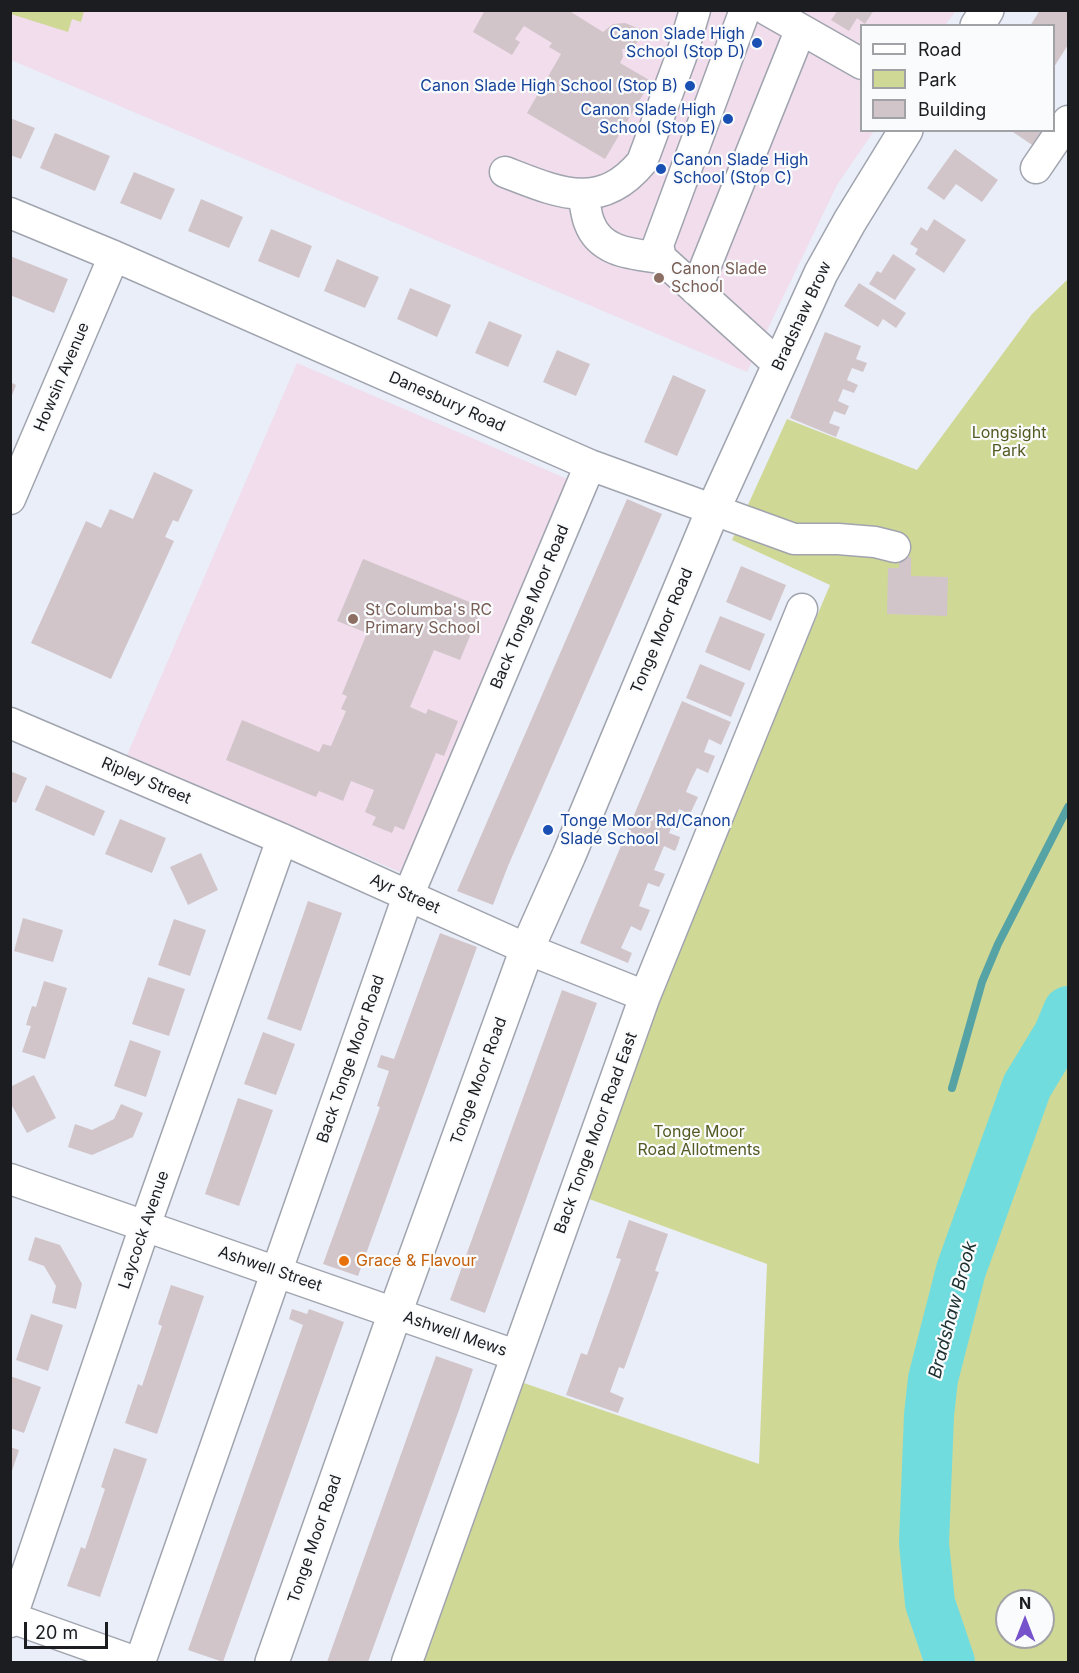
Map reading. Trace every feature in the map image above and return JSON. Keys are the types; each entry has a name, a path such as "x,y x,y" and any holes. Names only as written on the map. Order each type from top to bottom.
{"main road":[{"path":"978,24 987,10"},
{"name":"Bradshaw Brow","path":"713,510 821,273 905,132"},
{"name":"Tonge Moor Road","path":"272,1662 527,949 569,855 713,510"}],"street":[{"path":"505,172 533,183 583,194 601,192 618,186 633,174 642,162 681,57 695,10"},
{"path":"745,10 658,245 661,258 779,365"},
{"path":"767,10 860,63"},
{"path":"696,290 800,31"},
{"path":"1036,168 1068,121"},
{"path":"583,194 589,223 597,237 608,247 627,254 661,258"},
{"name":"Danesbury Road","path":"10,213 114,256 590,465 794,538 838,538 875,542 895,547"},
{"name":"Howsin Avenue","path":"10,499 114,256"},
{"name":"Back Tonge Moor Road","path":"138,1662 408,896 590,465"},
{"name":"Back Tonge Moor Road East","path":"407,1662 645,996 802,609"},
{"name":"Ripley Street","path":"10,723 282,839"},
{"name":"Ayr Street","path":"282,839 527,949 645,996"},
{"name":"Laycock Avenue","path":"11,1620 145,1226 282,839"},
{"name":"Ashwell Street","path":"10,1179 395,1313"},
{"name":"Ashwell Mews","path":"395,1313 515,1355"},
{"path":"11,1620 138,1662"}],"shaded area":[{"name":"Canon Slade School","path":"10,11 956,11 946,24 860,24 860,132 873,132 837,185 747,372 11,60"},
{"name":"St Columba's RC Primary School","path":"297,363 579,484 409,876 127,755"}],"green space":[{"path":"10,11 84,11 81,22 72,19 68,32 11,14"},
{"path":"1068,279 1068,1662 421,1662 518,1381 759,1464 767,1264 581,1196 654,1002 830,585 732,540 787,419 917,470 1032,314"}],"building":[{"path":"485,10 572,10 571,12 603,32 613,24 625,23 640,29 641,38 632,48 622,49 623,57 620,63 651,81 605,159 527,113 561,54 549,47 552,43 524,26 515,39 520,42 512,55 473,32"},
{"path":"838,10 874,10 865,24 857,18 849,31 831,20"},
{"path":"1040,10 1068,10 1068,45 1055,65 1055,24 1031,24"},
{"path":"10,118 35,128 21,159 10,155"},
{"path":"1013,132 1046,132 1038,149"},
{"path":"55,133 110,156 95,191 40,168"},
{"path":"955,149 998,180 982,202 956,184 944,200 927,188"},
{"path":"134,172 175,189 161,220 120,203"},
{"path":"201,199 243,217 229,248 188,231"},
{"path":"934,219 966,240 944,273 915,254 918,249 910,244 921,227 927,231"},
{"path":"271,229 312,246 299,278 258,261"},
{"path":"893,254 916,269 895,300 869,284 877,271 881,273"},
{"path":"10,256 68,279 54,313 10,295"},
{"path":"337,259 379,277 365,308 324,291"},
{"path":"859,283 906,313 896,328 883,319 878,327 844,306"},
{"path":"410,288 451,305 437,337 397,319"},
{"path":"489,321 522,335 508,367 475,353"},
{"path":"825,332 861,346 856,359 867,363 863,372 852,368 847,380 858,385 854,393 843,389 838,401 849,406 845,415 834,411 829,423 840,427 836,437 790,418"},
{"path":"557,350 590,364 576,396 543,382"},
{"path":"673,375 706,390 677,456 644,442"},
{"path":"10,382 16,385 11,398 10,398"},
{"path":"154,472 193,490 178,522 173,520 165,537 174,541 111,679 31,643 86,521 101,528 110,509 133,519"},
{"path":"627,499 662,514 493,905 457,891"},
{"path":"899,557 911,557 911,576 948,577 947,616 887,614 888,568 899,568"},
{"path":"363,559 482,607 460,660 434,650 410,707 426,714 428,709 458,721 444,756 436,753 404,830 395,826 392,833 372,825 376,817 365,812 374,790 351,781 343,801 319,791 316,797 226,760 242,720 319,752 323,744 331,746 346,711 341,709 347,696 342,694 367,633 337,621"},
{"path":"741,566 786,585 771,621 726,602"},
{"path":"720,616 765,634 750,671 705,652"},
{"path":"700,664 745,683 731,717 686,698"},
{"path":"682,701 731,722 721,745 709,739 704,752 715,756 708,773 697,768 691,780 686,792 698,797 690,814 679,809 669,833 680,837 678,844 675,851 664,846 654,870 665,874 659,887 648,883 639,906 650,910 641,931 631,926 621,948 632,953 628,963 580,943"},
{"path":"10,771 27,778 16,803 10,801"},
{"path":"46,785 105,811 94,836 35,810"},
{"path":"120,819 166,838 152,873 105,854"},
{"path":"201,853 218,890 188,905 170,867"},
{"path":"308,901 342,913 301,1031 267,1019"},
{"path":"23,918 63,930 53,962 14,951"},
{"path":"174,919 206,930 190,976 158,965"},
{"path":"440,933 477,947 358,1276 323,1264 380,1107 377,1106 389,1071 377,1067 381,1055 394,1059"},
{"path":"148,977 185,989 169,1036 132,1024"},
{"path":"44,981 67,988 45,1059 22,1052 31,1026 26,1025 29,1015 32,1006 36,1007"},
{"path":"562,990 597,1003 485,1313 450,1300"},
{"path":"263,1032 295,1044 276,1095 244,1084"},
{"path":"130,1040 161,1051 146,1097 114,1086"},
{"path":"34,1075 56,1118 27,1133 10,1102 10,1087"},
{"path":"238,1098 273,1110 239,1206 205,1194"},
{"path":"121,1104 143,1113 133,1137 92,1155 68,1147 75,1124 92,1130 114,1119"},
{"path":"629,1220 668,1234 655,1271 659,1272 624,1369 619,1367 610,1392 624,1398 618,1413 566,1395 581,1353 587,1355 621,1259 616,1258"},
{"path":"35,1237 60,1245 71,1264 82,1284 76,1309 52,1303 56,1286 44,1266 28,1260"},
{"path":"171,1285 204,1296 157,1434 125,1423 138,1384 142,1386 162,1326 158,1324"},
{"path":"292,1309 307,1314 309,1309 344,1322 223,1662 188,1650 303,1325 289,1319"},
{"path":"31,1314 63,1325 48,1371 16,1360"},
{"path":"436,1356 473,1369 459,1410 368,1662 327,1662"},
{"path":"10,1376 41,1387 24,1433 10,1428"},
{"path":"10,1447 19,1450 11,1474 10,1474"},
{"path":"114,1448 147,1459 100,1597 67,1586 81,1547 85,1549 105,1489 101,1487"}],"waterway":[{"path":"952,1088 982,982 998,944 1068,807"},
{"name":"Bradshaw Brook","path":"950,1662 930,1603 924,1543 929,1415 933,1379 961,1270 1027,1086 1058,1035 1068,1011"}],"place":[{"name":"Canon Slade High School (Stop D)","path":"757,43"},
{"name":"Canon Slade High School (Stop B)","path":"690,86"},
{"name":"Canon Slade High School (Stop E)","path":"728,119"},
{"name":"Canon Slade High School (Stop C)","path":"661,169"},
{"name":"Canon Slade School","path":"659,278"},
{"name":"St Columba's RC Primary School","path":"353,619"},
{"name":"Tonge Moor Rd/Canon Slade School","path":"548,830"},
{"name":"Grace & Flavour","path":"344,1261"}],"park label":[{"name":"Longsight Park","path":"1009,442"},
{"name":"Tonge Moor Road Allotments","path":"699,1141"}]}
